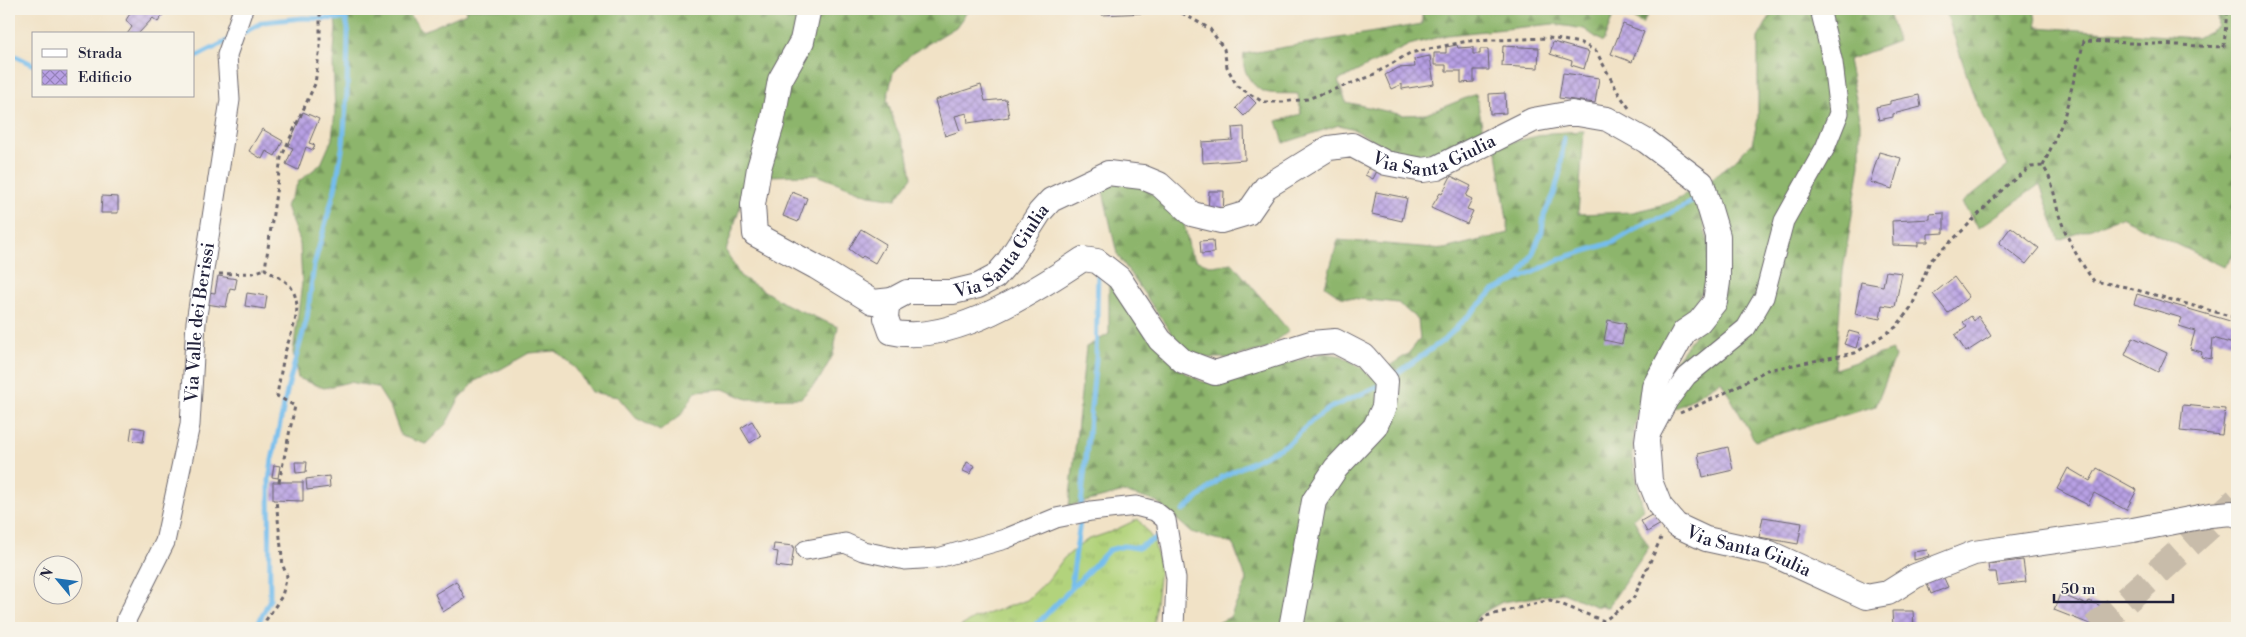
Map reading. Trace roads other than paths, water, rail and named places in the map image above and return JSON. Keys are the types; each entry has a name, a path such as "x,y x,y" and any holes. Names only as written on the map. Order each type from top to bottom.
{"street":[{"name":"Via Valle dei Berissi","path":"125,628 126,618 165,542 190,425 196,322 230,100 227,55 243,9"},
{"path":"806,9 808,12 802,40 780,80 772,124 759,168 753,204 755,234 873,302 892,300"},
{"path":"1647,441 1668,401 1686,376 1746,328 1764,297 1784,221 1825,148 1839,113 1833,63 1820,9"},
{"name":"Via Santa Giulia","path":"892,300 907,292 953,292 978,286 995,277 1008,262 1040,212 1051,200 1108,173 1142,177 1159,184 1192,214 1221,221 1248,213 1266,187 1329,148 1352,145 1386,162 1423,170 1437,168 1532,120 1572,113 1607,119 1646,141 1702,183 1718,236 1718,282 1715,302 1699,322 1684,332 1654,387 1647,441 1650,481 1660,506 1670,519 1706,538 1770,552 1866,598 1888,593 1915,576 1974,553 2134,530 2210,515 2232,513 2237,515"},
{"path":"892,300 887,308 886,318 891,332 908,336 961,325 1033,292 1082,259 1097,261 1119,278 1160,340 1177,356 1183,361 1216,373 1311,343 1335,342 1364,356 1386,381 1384,407 1376,428 1336,468 1314,500 1290,628"},
{"path":"806,550 845,543 863,551 905,560 938,558 1004,539 1056,518 1136,506 1155,511 1166,520 1176,579 1174,628"}],"waterway":[{"path":"256,628 270,599 269,480 272,460 288,387 307,318 314,265 335,189 343,144 347,92 348,29 344,9"},
{"path":"241,34 263,22 303,18 346,19"},
{"path":"195,57 227,41"},
{"path":"9,53 32,64"},
{"path":"1518,278 1532,255 1542,231 1544,215 1554,194 1560,172 1564,138"},
{"path":"1392,377 1444,340 1493,291 1563,258 1614,242 1647,222 1661,218 1699,198"},
{"path":"1081,505 1096,359 1098,271"},
{"path":"1183,511 1222,477 1288,444 1314,419 1330,408 1379,386"},
{"path":"1071,587 1080,522"},
{"path":"1033,628 1109,550 1124,546 1138,548 1158,537"}],"tunnel":[{"path":"2095,628 2237,501"}]}
